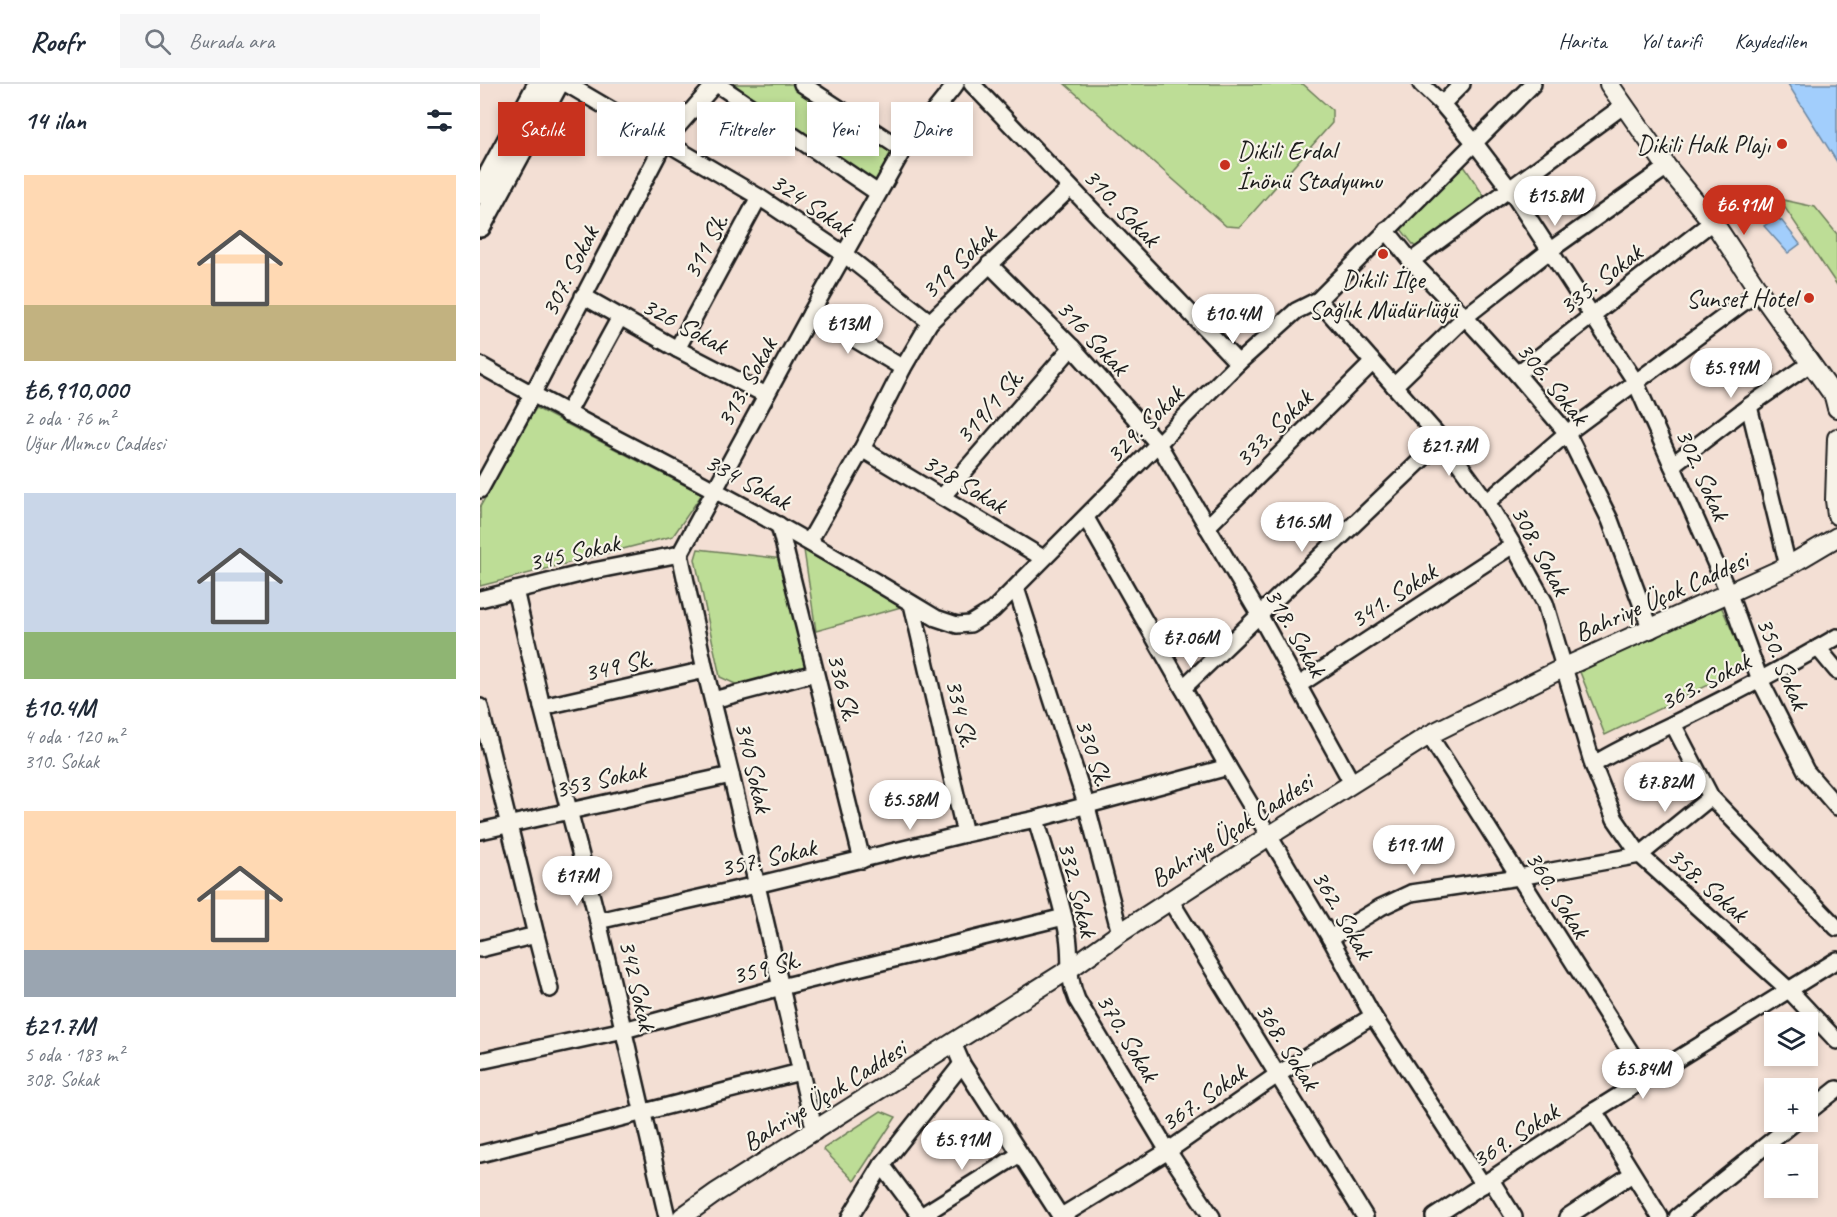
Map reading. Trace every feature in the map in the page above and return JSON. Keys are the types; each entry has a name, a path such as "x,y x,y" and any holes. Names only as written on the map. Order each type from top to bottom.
{"main road":[{"path":"483,178 539,84"},
{"path":"480,226 557,84"}],"street":[{"name":"324 Sokak","path":"567,84 598,102"},
{"name":"307. Sokak","path":"685,119 716,84"},
{"path":"716,84 878,193"},
{"path":"802,84 891,142"},
{"name":"313. Sokak","path":"942,102 956,84"},
{"name":"310. Sokak","path":"972,84 1238,363"},
{"name":"302. Sokak","path":"1421,84 1474,142 1509,188 1635,381 1729,594"},
{"path":"1442,105 1462,84"},
{"name":"329. Sokak","path":"936,618 957,625 970,624 993,610 1238,363 1296,311 1318,300 1533,84"},
{"path":"1609,84 1667,167 1712,222 1834,396 1837,408"},
{"path":"1411,261 1623,106"},
{"name":"324 Sokak","path":"685,153 759,197 844,254 930,322"},
{"name":"307. Sokak","path":"480,489 657,156"},
{"name":"313. Sokak","path":"680,554 900,156"},
{"path":"1394,386 1465,317 1549,251 1667,167"},
{"name":"319 Sokak","path":"809,542 930,322 1071,188"},
{"name":"311 Sk.","path":"677,349 759,197"},
{"name":"335. Sokak","path":"1517,374 1712,222"},
{"name":"306. Sokak","path":"1386,230 1411,261 1517,374 1567,433 1610,520 1651,630"},
{"name":"316 Sokak","path":"989,264 1072,347 1159,445"},
{"path":"1487,502 1567,433 1759,291"},
{"name":"326 Sokak","path":"583,296 677,349 766,395"},
{"name":"308. Sokak","path":"1318,300 1442,440 1487,502 1545,603 1563,668"},
{"path":"811,313 903,368"},
{"path":"567,414 620,317"},
{"name":"319/1 Sk.","path":"942,497 1072,347"},
{"name":"333. Sokak","path":"1207,527 1372,363"},
{"path":"1672,465 1749,406 1811,363"},
{"name":"334 Sokak","path":"480,365 567,414 779,525 936,618"},
{"path":"1749,406 1788,566"},
{"path":"1837,438 1835,500 1837,515"},
{"path":"1183,688 1442,440"},
{"name":"318. Sokak","path":"1159,445 1260,616 1352,783"},
{"name":"328 Sokak","path":"862,449 1043,558"},
{"name":"362. Sokak","path":"1086,518 1373,1016 1487,1183 1514,1217"},
{"name":"336 Sk.","path":"779,525 862,860"},
{"name":"Bahriye Üçok Caddesi","path":"682,1217 717,1192 1068,970 1170,900 1429,735 1563,668 1788,566 1837,537"},
{"name":"341. Sokak","path":"1299,685 1513,545"},
{"name":"345 Sokak","path":"480,599 588,572 680,554"},
{"name":"340 Sokak","path":"680,554 705,670 815,1132"},
{"name":"330 Sk.","path":"1016,588 1086,807 1120,933"},
{"name":"342 Sokak","path":"515,590 542,707 598,921 667,1217"},
{"name":"350. Sokak","path":"1729,594 1760,680 1806,771 1837,807"},
{"name":"334 Sk.","path":"912,604 965,834"},
{"name":"363. Sokak","path":"1593,765 1615,751 1760,680 1837,637"},
{"path":"1818,648 1837,671"},
{"name":"358. Sokak","path":"1563,668 1593,765 1615,819 1640,855 1790,991 1837,1041"},
{"name":"349 Sk.","path":"542,707 705,670"},
{"path":"713,700 815,673"},
{"path":"480,707 550,989"},
{"path":"1673,724 1711,797 1837,928"},
{"name":"360. Sokak","path":"1429,735 1647,1078"},
{"name":"357. Sokak","path":"598,921 1086,807 1228,767"},
{"name":"353 Sokak","path":"480,831 731,775"},
{"path":"1330,938 1411,892 1519,877 1640,855 1711,797"},
{"name":"332. Sokak","path":"1036,819 1064,917 1069,950 1068,970"},
{"name":"368. Sokak","path":"1170,900 1365,1217"},
{"name":"359 Sk.","path":"480,1061 624,1030 781,987 1064,917"},
{"path":"480,949 536,935"},
{"name":"369. Sokak","path":"1434,1217 1594,1111 1837,960"},
{"name":"370. Sokak","path":"1068,970 1077,1000 1168,1151 1212,1217"},
{"name":"367. Sokak","path":"1061,1217 1168,1151 1277,1076 1373,1016"},
{"path":"953,1043 962,1064 1061,1217"},
{"path":"850,1217 882,1165 962,1064"},
{"path":"480,1154 800,1072"},
{"path":"1818,1104 1837,1089"},
{"path":"1594,1111 1660,1217"},
{"path":"1677,1217 1783,1132"},
{"path":"882,1165 921,1217 1020,1154"},
{"path":"1566,1217 1632,1174"}],"green space":[{"path":"717,84 802,84 830,102 807,102 807,145 795,137 795,102 744,102"},
{"name":"Dikili Erdal İnönü Stadyumu","path":"1065,84 1303,84 1332,110 1332,123 1240,227 1226,226"},
{"path":"879,134 891,142 891,156 900,156 878,193 823,156 879,156"},
{"path":"1464,166 1488,202 1419,252 1401,229"},
{"path":"1779,199 1815,207 1837,234 1837,285"},
{"path":"536,408 702,494 673,536 480,586 480,507"},
{"path":"698,549 783,559 811,668 742,687 720,677 695,559"},
{"path":"804,550 901,607 816,631"},
{"path":"1720,604 1748,666 1605,735 1580,672"},
{"path":"881,1111 896,1117 854,1181 823,1149"}],"water":[{"path":"1788,84 1837,84 1837,162"},
{"path":"1776,218 1782,221 1800,244 1788,253 1764,226"}],"place":[{"name":"Dikili Halk Plajı","path":"1782,144"},
{"name":"Dikili Erdal İnönü Stadyumu","path":"1225,165"},
{"name":"Dikili İlçe Sağlık Müdürlüğü","path":"1383,254"},
{"name":"Sunset Hotel","path":"1809,298"}]}
